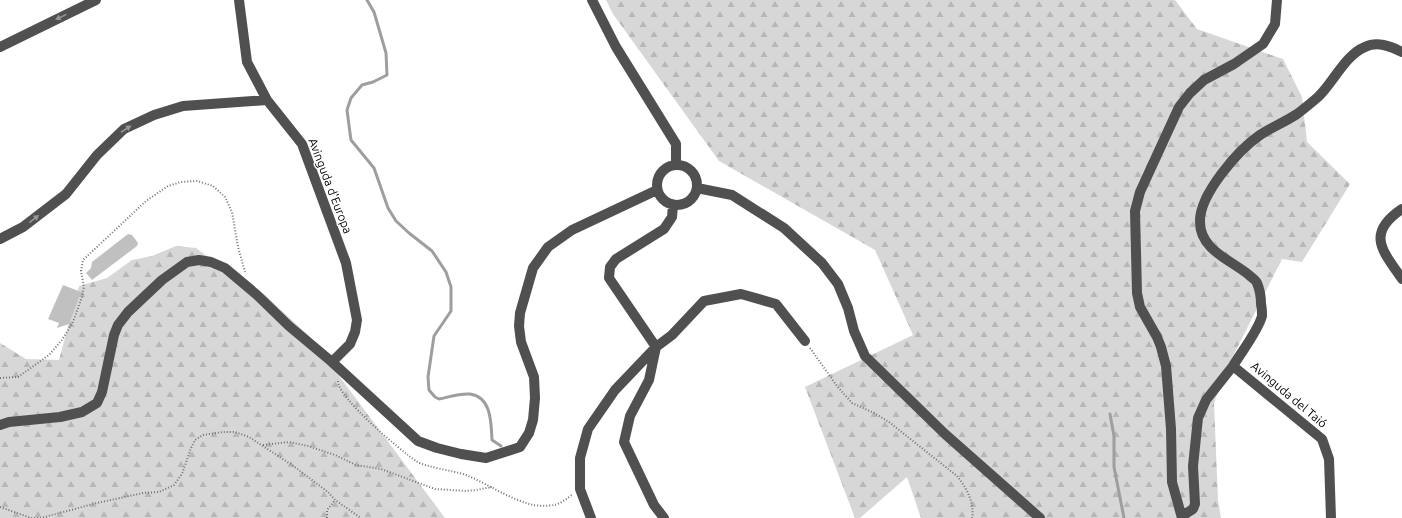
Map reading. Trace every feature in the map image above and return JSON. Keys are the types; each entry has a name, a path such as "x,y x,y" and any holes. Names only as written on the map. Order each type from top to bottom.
{"street":[{"path":"0,47 96,0"},
{"name":"Avinguda d'Europa","path":"239,0 247,62 267,100 302,144 346,263 357,320 350,344 332,362"},
{"path":"592,0 616,47 676,144 676,165"},
{"path":"1182,517 1172,482 1171,429 1166,366 1160,342 1140,307 1137,293 1135,211 1140,192 1179,107 1190,93 1204,80 1234,64 1263,44 1275,24 1278,0"},
{"path":"1233,366 1257,328 1262,315 1261,295 1257,282 1244,271 1224,259 1212,248 1202,235 1200,211 1209,193 1231,162 1260,135 1297,114 1319,96 1355,52 1365,46 1374,44 1390,46 1402,52"},
{"path":"0,239 23,227 66,194 98,155 124,129 154,115 183,106 267,100"},
{"path":"676,165 684,166 692,172 696,179 697,188 694,196 688,202 681,205 673,205 663,200 657,190 657,182 660,173 667,167 676,165"},
{"path":"697,188 732,195 784,228 822,263 838,284 848,308 854,331 865,356 945,434 1040,518"},
{"path":"0,425 9,422 60,417 82,412 97,403 105,382 114,335 118,325 128,312 162,280 187,262 199,260 211,262 225,268 332,362 418,441 437,448 461,454 486,458 520,447 530,433 535,398 534,377 521,342 519,326 520,313 533,268 548,247 572,230 657,190"},
{"path":"664,518 654,505 624,442 630,416 649,380 656,347 609,278 610,267 616,259 664,228 672,217 673,205"},
{"path":"1402,209 1392,215 1386,224 1380,234 1380,242 1383,250 1402,279"},
{"path":"592,518 580,489 580,458 588,429 615,390 656,347 672,335 704,301 741,294 776,304 805,340"},
{"name":"Avinguda del Taió","path":"1182,517 1193,509 1196,504 1193,466 1198,418 1206,400 1233,366 1322,439 1329,459 1331,518"}],"path":[{"path":"0,378 18,377 49,355 62,340 73,322 82,297 84,288 81,271 83,260 146,201 168,186 181,182 197,181 213,186 225,196 232,212 238,247 247,275"},
{"path":"805,340 837,386 852,403 889,422 957,476 970,497 973,515 972,518"},
{"path":"0,507 31,518 41,518 97,503 143,493 159,492 174,485 182,474 191,448 196,440 203,435 236,432 249,437 292,465 328,492 335,500 361,518"},
{"path":"262,445 289,442 335,455 356,465 381,469 435,489 466,491 492,487 511,497 534,505 554,505 580,489"},
{"path":"327,518 327,510 335,500"}],"green space":[{"path":"606,0 1175,0 1197,29 1283,59 1302,97 1307,142 1350,184 1302,262 1282,259 1228,366 1214,403 1218,500 1221,518 921,518 907,477 860,518 855,518 805,387 913,335 875,250 719,161 613,14"},
{"path":"176,246 196,248 246,286 265,295 310,337 445,518 0,518 0,343 26,359 59,360 79,286 107,278 132,260 152,256"}],"building":[{"path":"128,234 132,235 138,243 137,246 92,280 86,273 91,268 92,262"},
{"path":"63,285 81,292 69,324 57,328 59,323 48,319"}],"waterway":[{"path":"367,0 374,12 386,53 387,75 373,82 362,85 351,98 347,110 351,140 374,168 388,208 396,221 432,251 446,272 451,287 451,311 434,336 428,377 429,390 439,399 470,394 483,400 489,412 492,440 501,446"},
{"path":"1110,414 1114,436 1114,467 1124,518"}]}
